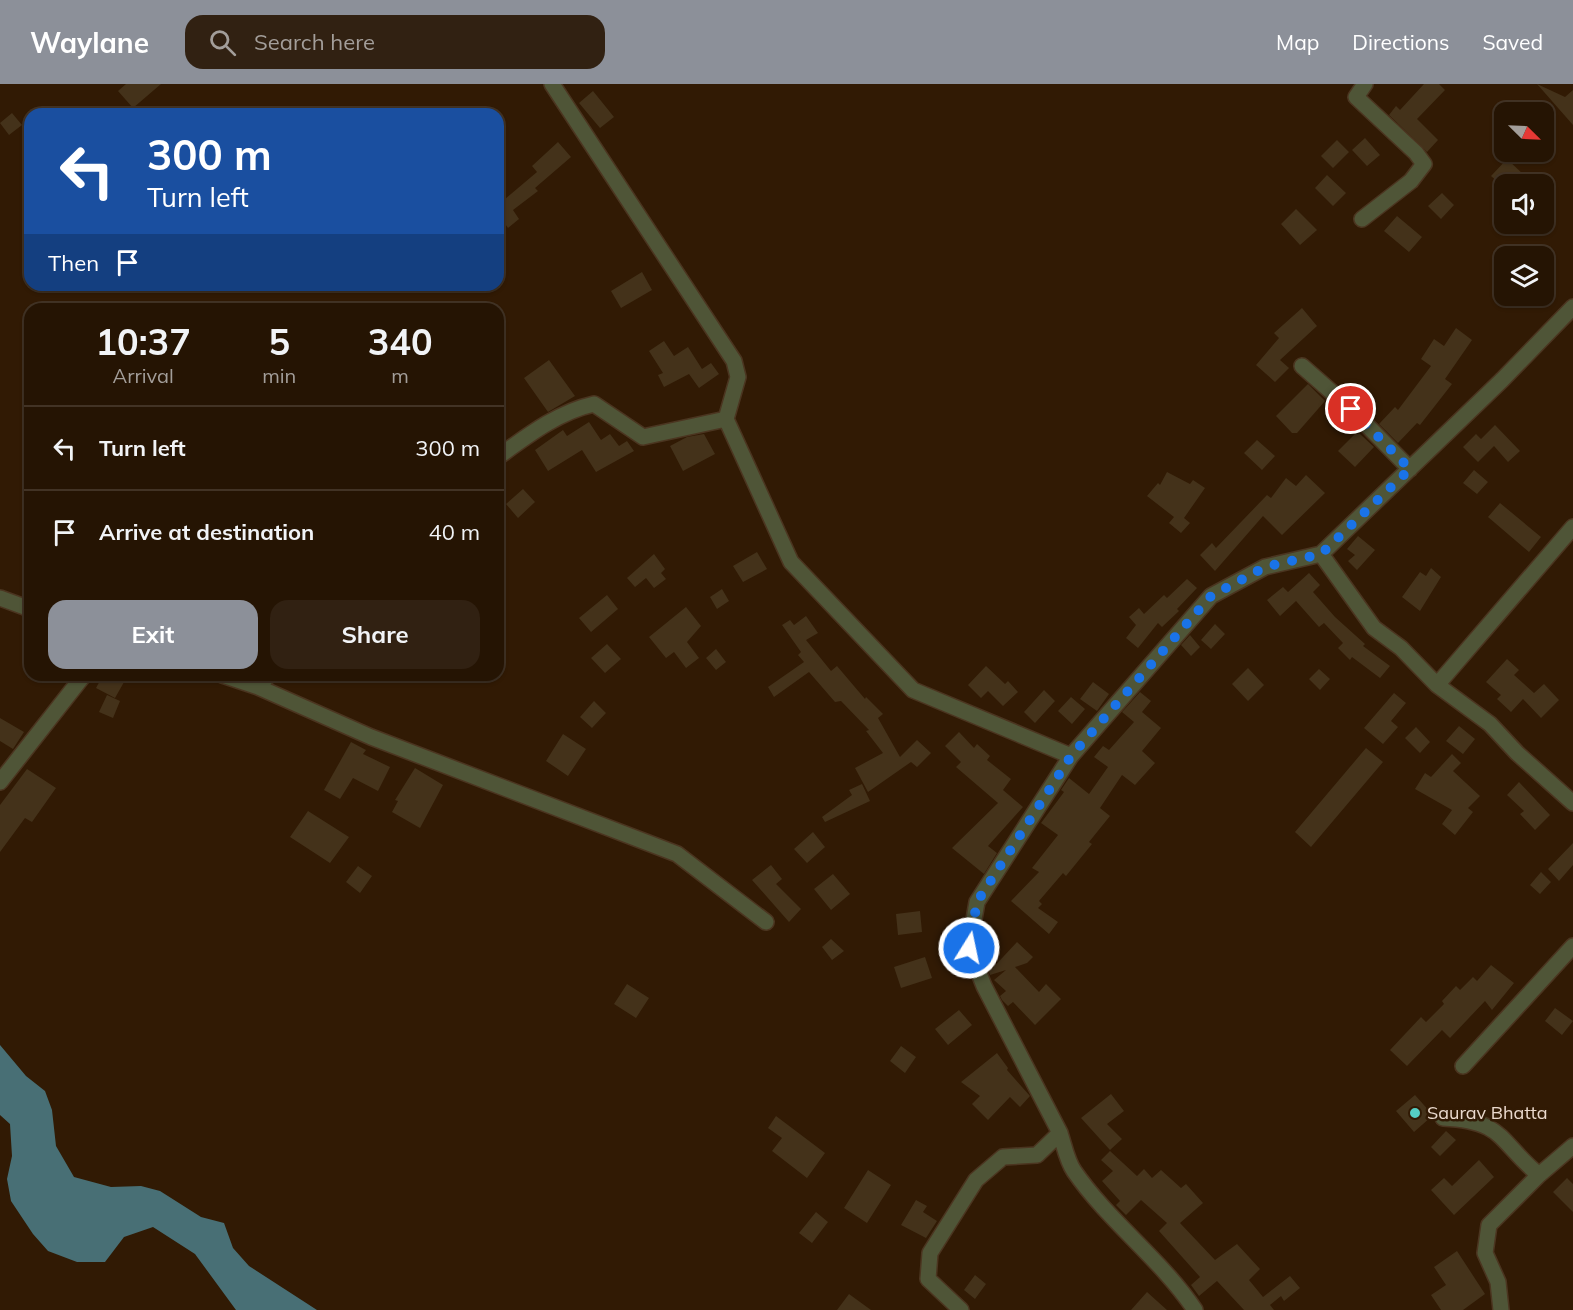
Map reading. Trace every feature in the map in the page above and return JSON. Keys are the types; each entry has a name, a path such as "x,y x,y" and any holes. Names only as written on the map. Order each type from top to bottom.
{"street":[{"path":"552,84 734,361 738,377 726,419 791,562 913,690 1071,756"},
{"path":"1362,219 1412,181 1424,164 1416,153 1356,97 1365,84"},
{"path":"1195,1310 1179,1286 1129,1235 1073,1170 1060,1133 984,986 969,948 977,902 1071,756 1211,596 1265,567 1321,554 1573,307"},
{"path":"1302,366 1351,409 1410,469"},
{"path":"504,453 535,431 579,408 594,404 643,437 726,419"},
{"path":"1437,685 1573,527"},
{"path":"1321,554 1374,628 1401,648 1437,685 1490,724 1516,753 1573,803"},
{"path":"0,598 24,607"},
{"path":"0,782 79,681"},
{"path":"240,681 371,737 677,854 766,922"},
{"path":"258,687 264,681"},
{"path":"1463,1066 1573,946"},
{"path":"1443,1119 1469,1119 1489,1127 1507,1141 1524,1163 1539,1175"},
{"path":"960,1310 928,1279 930,1253 976,1180 1003,1157 1037,1155 1060,1133"},
{"path":"1501,1310 1498,1282 1485,1253 1489,1225 1539,1175 1573,1146"}],"water":[{"path":"0,1045 26,1076 45,1091 52,1110 56,1146 74,1177 111,1187 141,1186 160,1191 201,1217 224,1223 233,1248 249,1266 317,1310 236,1310 195,1254 153,1227 124,1237 105,1262 77,1262 48,1251 33,1234 11,1201 7,1179 12,1156 10,1124 0,1115"}],"building":[{"path":"126,84 161,84 133,108 118,91"},
{"path":"1424,84 1439,84 1445,90 1417,119 1438,140 1427,152 1389,115 1396,106 1400,110"},
{"path":"1537,84 1565,97 1573,90 1573,125 1554,102"},
{"path":"593,91 614,117 600,128 579,103"},
{"path":"12,113 22,125 9,135 0,123"},
{"path":"1365,138 1380,155 1367,166 1352,150"},
{"path":"1337,140 1349,152 1333,168 1321,156"},
{"path":"558,142 571,157 535,188 538,191 513,210 519,219 508,228 504,222 504,200 537,172 532,166"},
{"path":"1504,162 1510,162 1523,174 1494,174 1494,179 1491,176"},
{"path":"1327,175 1346,193 1333,206 1315,188"},
{"path":"1442,193 1454,205 1441,219 1428,206"},
{"path":"1296,209 1317,230 1300,245 1281,224"},
{"path":"1397,216 1422,237 1409,252 1384,231"},
{"path":"642,272 652,290 621,308 611,291"},
{"path":"1302,308 1317,326 1280,360 1289,368 1275,382 1256,365 1279,338 1274,333"},
{"path":"1456,328 1472,340 1445,379 1452,384 1420,425 1417,423 1398,443 1379,424 1395,407 1398,410 1431,366 1421,359 1434,339 1444,346"},
{"path":"664,341 674,356 688,347 702,369 711,363 719,374 699,388 689,374 664,387 658,375 663,373 649,351"},
{"path":"549,360 575,396 548,412 524,378"},
{"path":"1308,384 1325,401 1297,433 1292,433 1276,416"},
{"path":"589,422 601,440 610,434 619,446 627,441 634,451 596,472 582,450 548,471 535,450 563,430 567,436"},
{"path":"1495,425 1520,451 1508,462 1494,446 1478,462 1463,447 1476,434 1481,439"},
{"path":"704,434 715,454 683,471 670,446 687,437"},
{"path":"1355,434 1360,434 1374,447 1355,467 1338,451"},
{"path":"1257,440 1275,456 1262,470 1244,453"},
{"path":"1474,470 1488,482 1477,494 1463,483"},
{"path":"1167,472 1190,484 1193,480 1205,488 1184,518 1190,523 1181,533 1169,523 1174,517 1147,496 1158,483 1160,485"},
{"path":"1306,475 1325,493 1282,535 1263,516 1215,571 1200,555 1212,543 1216,548 1267,495 1271,498 1286,478 1296,486"},
{"path":"523,489 535,502 518,518 506,504"},
{"path":"1500,503 1541,537 1529,552 1488,517"},
{"path":"1358,536 1375,550 1357,570 1348,561 1355,555 1347,549"},
{"path":"757,552 767,569 743,582 733,566"},
{"path":"654,554 665,569 661,573 666,579 654,588 646,578 635,587 627,578"},
{"path":"1431,568 1441,577 1420,611 1402,597 1420,572 1426,576"},
{"path":"1309,573 1320,585 1313,592 1335,617 1365,644 1363,646 1390,666 1380,678 1352,657 1350,660 1338,648 1343,643 1324,623 1319,627 1296,601 1280,616 1267,600 1283,587 1288,592"},
{"path":"1187,579 1197,588 1177,609 1179,611 1162,627 1158,623 1138,648 1126,638 1136,625 1129,617 1139,608 1144,614 1164,595 1167,598"},
{"path":"722,589 729,601 717,609 710,597"},
{"path":"607,595 618,609 591,632 579,618"},
{"path":"686,607 701,626 687,642 699,658 686,668 674,652 666,658 649,637"},
{"path":"806,616 818,633 806,640 831,671 837,666 865,699 866,697 883,714 878,718 900,757 917,740 931,753 917,767 911,762 868,792 855,768 883,753 866,731 869,730 841,701 835,702 809,672 774,697 768,687 804,662 798,655 801,652 782,625 790,620 794,625"},
{"path":"1215,624 1225,634 1211,649 1201,640"},
{"path":"1190,635 1200,647 1191,656 1181,645"},
{"path":"607,644 621,659 605,673 591,658"},
{"path":"716,649 726,662 716,670 706,658"},
{"path":"1507,659 1519,670 1514,675 1534,693 1544,684 1559,700 1541,718 1523,699 1511,712 1497,699 1501,695 1486,682"},
{"path":"986,666 1005,684 1008,681 1018,692 1003,706 988,691 981,698 968,685"},
{"path":"1248,668 1264,685 1248,701 1232,684"},
{"path":"1319,669 1330,679 1320,690 1309,679"},
{"path":"100,681 125,681 115,698 96,688"},
{"path":"1093,682 1109,694 1097,711 1080,699"},
{"path":"1044,690 1055,701 1035,723 1024,712"},
{"path":"1140,692 1151,701 1142,712 1161,728 1142,751 1155,763 1135,785 1122,775 1100,808 1110,816 1089,842 1092,844 1066,876 1063,873 1039,901 1042,904 1038,908 1058,922 1049,934 1011,901 1039,872 1032,868 1058,835 1041,823 1064,792 1061,790 1069,778 1089,794 1108,767 1094,757 1103,746 1109,750 1134,722 1122,712"},
{"path":"1394,693 1406,703 1391,721 1398,727 1383,744 1364,728"},
{"path":"107,695 120,701 113,718 99,712"},
{"path":"1071,697 1085,709 1072,724 1058,711"},
{"path":"594,701 606,713 592,728 580,717"},
{"path":"0,718 24,732 13,749 0,741"},
{"path":"1459,726 1475,739 1463,754 1446,741"},
{"path":"1416,727 1430,742 1420,753 1405,738"},
{"path":"959,732 974,748 977,744 990,756 987,760 1011,779 1003,790 1023,807 988,846 997,853 984,874 952,848 998,803 956,767 961,762 945,746"},
{"path":"563,734 586,749 568,776 546,761"},
{"path":"351,742 366,750 363,754 390,767 378,791 353,778 340,799 324,790"},
{"path":"1366,748 1383,762 1311,847 1295,832"},
{"path":"1452,754 1461,763 1453,771 1480,796 1468,808 1473,812 1455,835 1442,824 1452,810 1415,789 1425,773 1431,777"},
{"path":"415,768 443,785 420,828 392,812 398,801 395,800"},
{"path":"27,769 56,788 32,822 25,818 0,852 0,805"},
{"path":"1519,782 1550,815 1535,830 1520,814 1524,811 1507,795"},
{"path":"862,784 870,801 825,822 822,817 852,795 849,790"},
{"path":"308,811 349,837 330,863 290,837"},
{"path":"813,832 825,847 807,863 794,849"},
{"path":"1573,843 1573,865 1559,881 1548,869"},
{"path":"771,865 782,879 776,884 801,909 789,922 752,880"},
{"path":"358,866 372,876 360,893 346,882"},
{"path":"1541,872 1551,882 1540,894 1530,885"},
{"path":"833,874 850,894 831,910 814,889"},
{"path":"920,911 922,932 898,935 896,914"},
{"path":"831,939 844,951 832,960 822,947"},
{"path":"1017,942 1033,957 1027,963 1015,967 1039,992 1046,984 1061,999 1035,1025 1013,1002 1008,1006 1002,1000 1000,996 1006,991 994,980 1006,970 990,975 989,972"},
{"path":"925,957 932,978 901,988 894,967"},
{"path":"1491,965 1514,983 1492,1010 1485,1001 1450,1038 1442,1030 1407,1066 1390,1050 1421,1017 1426,1022 1444,1004 1442,1001 1456,986 1460,990 1473,977 1477,981"},
{"path":"627,984 649,998 636,1018 614,1004"},
{"path":"1555,1008 1573,1021 1562,1035 1545,1021"},
{"path":"959,1010 972,1025 948,1045 935,1029"},
{"path":"901,1046 916,1057 905,1073 890,1061"},
{"path":"997,1053 1008,1068 1007,1070 1030,1096 1020,1107 1010,1097 988,1120 972,1104 980,1096 961,1082"},
{"path":"1111,1094 1124,1111 1107,1124 1122,1139 1110,1150 1081,1118"},
{"name":"Saurav Bhatta","path":"1415,1095 1431,1113 1431,1117 1414,1132 1396,1111"},
{"path":"776,1116 825,1153 807,1178 772,1151 782,1138 768,1128"},
{"path":"1446,1131 1456,1140 1440,1156 1431,1147"},
{"path":"1110,1151 1137,1176 1144,1169 1152,1178 1161,1170 1181,1188 1186,1184 1203,1203 1180,1223 1215,1260 1237,1244 1260,1269 1249,1280 1263,1297 1290,1276 1300,1288 1284,1301 1281,1296 1270,1305 1274,1310 1244,1310 1217,1281 1199,1296 1191,1285 1200,1277 1159,1231 1167,1223 1141,1200 1126,1215 1116,1205 1120,1201 1102,1181 1113,1171 1101,1160"},
{"path":"1479,1160 1494,1177 1454,1215 1431,1190 1444,1178 1452,1186"},
{"path":"868,1170 891,1185 867,1223 844,1208"},
{"path":"1567,1178 1573,1184 1573,1212 1553,1192"},
{"path":"916,1200 927,1206 923,1212 937,1221 926,1238 901,1225"},
{"path":"816,1212 828,1222 812,1243 799,1233"},
{"path":"1457,1251 1485,1294 1463,1310 1441,1310 1431,1295 1446,1285 1434,1267"},
{"path":"975,1275 986,1284 975,1299 964,1290"},
{"path":"1147,1292 1167,1310 1131,1310"},
{"path":"849,1294 871,1310 837,1310"}],"place":[{"name":"Saurav Bhatta","path":"1415,1113"}],"route":[{"path":"969,948 977,902 1071,756 1211,596 1265,567 1321,554 1410,469 1351,409"}]}
